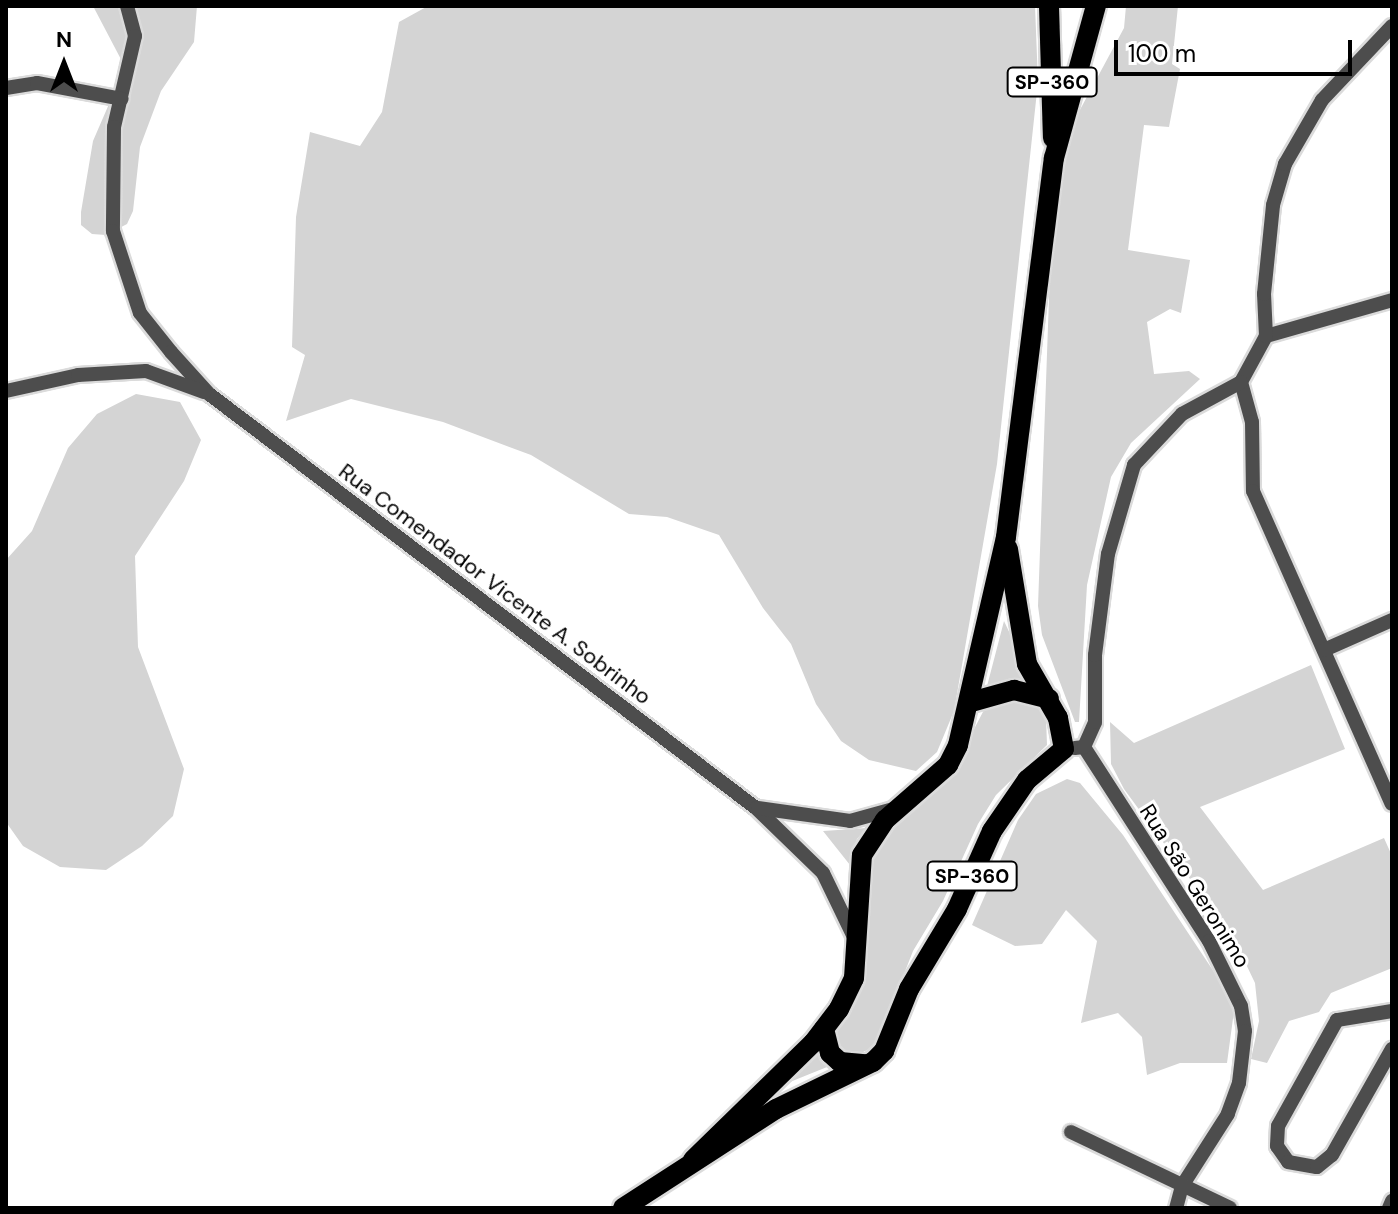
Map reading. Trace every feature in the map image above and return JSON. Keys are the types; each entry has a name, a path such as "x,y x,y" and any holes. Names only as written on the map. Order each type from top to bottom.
{"main road":[{"name":"SP-360","path":"1049,6 1054,158"},
{"name":"SP-360","path":"693,1160 824,1029 848,994 857,951 862,855 870,838 948,765 971,702 1006,537 1054,158 1096,6"},
{"name":"SP-360","path":"623,1208 693,1160 808,1091 873,1062 884,1051 909,989 957,909 992,831 1027,780 1074,748 1027,664 1006,537"},
{"path":"971,702 1014,690 1049,699"},
{"path":"824,1029 830,1053 840,1062 873,1062"}],"street":[{"path":"127,6 135,36 114,127 113,231 140,313 209,394"},
{"path":"1074,748 1095,722 1095,655 1108,554 1134,465 1182,414 1241,382 1266,336 1264,294 1273,205 1285,164 1322,100 1392,26"},
{"path":"6,88 37,83 122,99"},
{"path":"1266,336 1392,300"},
{"path":"6,391 78,375 146,371 209,394"},
{"path":"1241,382 1252,422 1253,491 1392,804"},
{"name":"Rua Comendador Vicente A. Sobrinho","path":"209,394 756,808 823,873 848,916 857,951"},
{"path":"1324,650 1392,620"},
{"name":"Rua São Geronimo","path":"1074,748 1209,941 1241,1006 1245,1031 1239,1083 1228,1114 1182,1186 1176,1208"},
{"path":"756,808 850,821 905,804"},
{"path":"1392,1011 1337,1020 1278,1126 1277,1146 1288,1162 1317,1167 1332,1155 1392,1049"},
{"path":"1071,1132 1230,1208"},
{"path":"1389,1208 1392,1201"}],"shaded area":[{"path":"93,6 197,6 194,42 161,91 140,147 133,211 127,224 106,235 92,234 81,225 81,212 93,141 125,67"},
{"path":"428,6 1035,6 1038,82 997,464 954,711 937,752 916,771 869,760 841,741 816,704 791,644 763,608 719,535 667,517 629,514 531,455 443,422 351,399 286,421 305,355 292,347 296,217 310,132 360,146 382,112 399,22"},
{"path":"1126,6 1178,6 1172,64 1180,69 1169,127 1144,125 1128,250 1190,260 1181,313 1170,309 1147,322 1154,374 1189,371 1200,379 1131,443 1111,477 1087,585 1079,722 1075,722 1042,635 1038,606 1054,158 1124,28"},
{"path":"136,394 180,402 201,440 184,481 135,556 138,647 184,769 173,816 142,846 106,870 60,867 23,846 6,822 6,560 32,531 68,448 97,414"},
{"path":"1004,621 1034,685 1006,682 986,690"},
{"path":"1311,665 1345,749 1200,807 1263,890 1384,838 1392,856 1392,968 1331,993 1319,1012 1289,1021 1267,1063 1251,1059 1259,1021 1255,983 1234,939 1124,789 1111,764 1110,722 1134,743"},
{"path":"1012,697 1037,706 1046,717 1047,745 996,795 978,824 943,901 913,951 876,1046 850,1058 835,1044 835,1026 868,864 885,834 946,783 985,708"},
{"path":"1067,779 1080,783 1123,835 1228,993 1234,1011 1227,1063 1180,1063 1147,1075 1142,1037 1118,1013 1081,1023 1097,941 1066,910 1042,944 1015,946 972,925 1018,820 1036,794"},
{"path":"867,828 857,839 850,865 823,831"},
{"path":"820,1048 832,1065 780,1086"}]}
